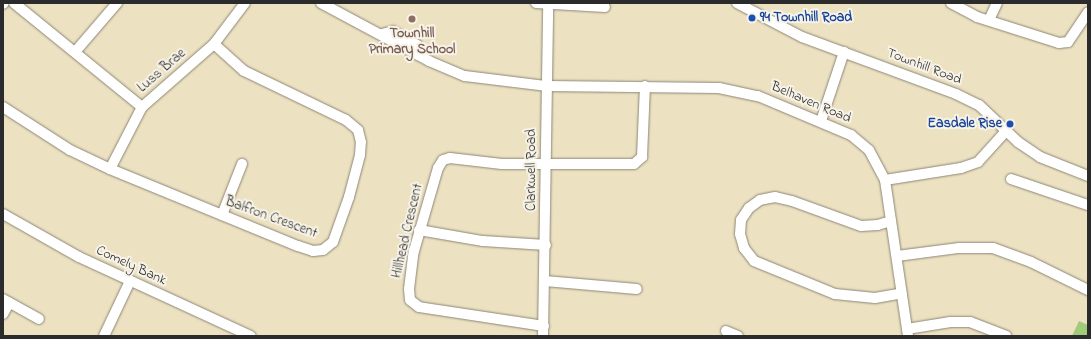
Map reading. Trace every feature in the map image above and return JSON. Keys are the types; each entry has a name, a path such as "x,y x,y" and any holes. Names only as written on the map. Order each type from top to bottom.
{"street":[{"path":"14,3 142,107"},
{"path":"75,52 117,3"},
{"name":"Luss Brae","path":"110,169 142,107 214,44 245,3"},
{"name":"Belhaven Road","path":"321,3 382,34 418,55 465,76 547,86 719,88 758,96 852,135 869,150 885,180 908,332"},
{"path":"536,3 605,7"},
{"name":"Townhill Road","path":"737,3 802,37 979,105 1006,131 1040,158 1088,176"},
{"path":"951,3 989,20 1059,43 1068,42 1088,12"},
{"path":"989,20 997,3"},
{"name":"Clarkwell Road","path":"544,331 548,4"},
{"name":"Balfron Crescent","path":"3,107 70,150 110,169 298,246 313,251 323,250 333,242 343,218 361,142 358,130 346,120 244,71 214,44"},
{"path":"821,121 844,52"},
{"path":"546,164 634,164 642,157 645,86"},
{"path":"885,180 961,168 978,162 1006,131"},
{"name":"Hillhead Crescent","path":"544,331 419,307 410,300 409,289 419,230 438,168 443,160 450,158 502,164 546,164"},
{"path":"222,215 242,164"},
{"path":"1011,180 1088,205"},
{"path":"891,221 878,225 861,226 792,201 775,197 760,200 749,208 741,220 740,234 744,248 754,261 836,294 874,298 902,293"},
{"name":"Comely Bank","path":"3,214 79,257 251,336"},
{"path":"419,230 483,241 546,246"},
{"path":"897,256 959,248 993,248 1031,262 1088,290"},
{"path":"104,336 130,281"},
{"path":"545,281 637,289"},
{"path":"3,314 6,301 39,319"},
{"path":"908,332 946,322 970,322 1006,336"},
{"path":"726,331 738,336"}],"green space":[{"path":"1079,321 1088,325 1088,336 1072,336"}],"place":[{"name":"94 Townhill Road","path":"752,18"},
{"name":"Townhill Primary School","path":"412,19"},
{"name":"Easdale Rise","path":"1010,124"}]}
